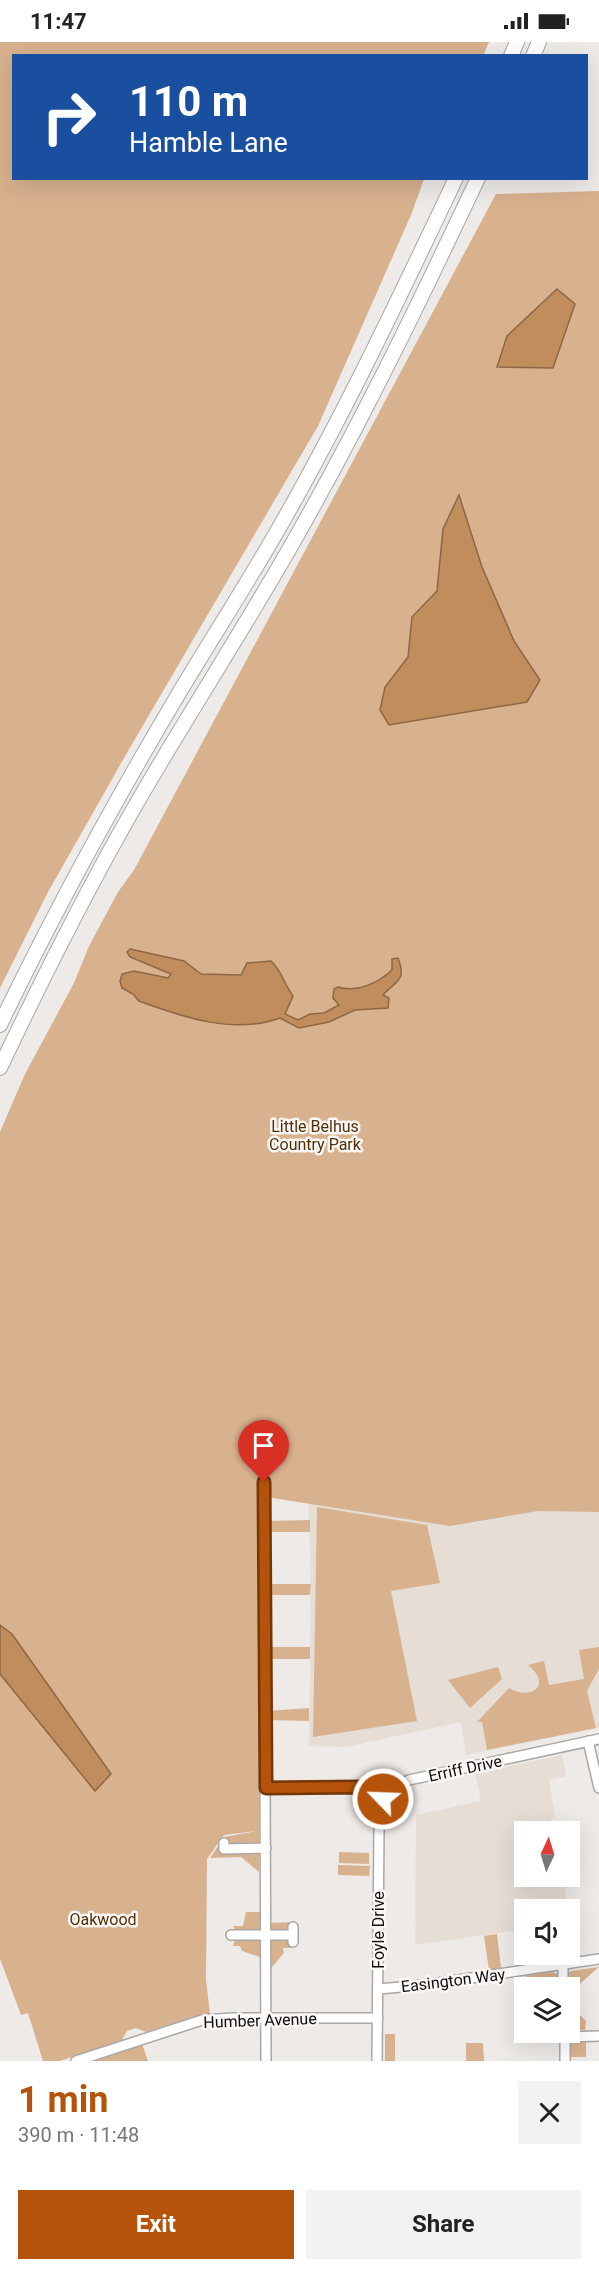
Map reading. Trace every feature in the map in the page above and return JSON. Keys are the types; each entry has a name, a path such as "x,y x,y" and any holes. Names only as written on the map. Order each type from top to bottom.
{"highway":[{"path":"0,1025 105,821 299,491 371,352 455,180"},
{"path":"0,1068 55,955 118,835 265,590 328,478 405,330 477,180"}],"street":[{"path":"264,1482 266,2061"},
{"name":"Erriff Drive","path":"383,1799 396,1786 410,1780 599,1739"},
{"path":"588,1741 599,1788"},
{"path":"266,1788 358,1787 383,1799"},
{"name":"Foyle Drive","path":"377,2061 379,1829 383,1799"},
{"path":"224,1850 266,1848"},
{"path":"231,1934 293,1934"},
{"name":"Easington Way","path":"580,1962 599,1959"},
{"path":"563,1965 563,1977"},
{"name":"Easington Way","path":"378,1989 424,1985 563,1965"},
{"name":"Humber Avenue","path":"76,2061 202,2020 378,2018"},
{"path":"580,2035 599,2036"},
{"path":"565,2043 565,2061"}],"shaded area":[{"path":"557,289 575,304 553,368 497,367 507,336"},
{"path":"459,495 482,567 514,641 540,680 527,702 389,725 380,710 385,687 408,657 412,617 437,591 443,529"},
{"path":"130,949 184,961 201,974 241,975 247,963 271,961 293,996 285,1014 298,1020 310,1014 324,1013 339,1005 333,998 334,989 338,987 360,988 380,979 392,970 392,959 398,958 401,976 383,995 389,998 388,1008 355,1010 329,1022 299,1028 280,1018 263,1023 227,1024 191,1018 156,1007 139,1001 133,994 122,988 120,981 122,974 134,971 168,978 171,974 130,957 127,952"},
{"path":"308,1497 408,1507 599,1512 599,1728 466,1755 461,1722 346,1747 309,1746 311,1584"},
{"path":"0,1625 12,1634 111,1774 95,1791 0,1674"},
{"path":"562,1755 566,1776 549,1780 555,1817 551,1818 551,1821 514,1821 514,1887 564,1887 567,1899 514,1899 514,1931 415,1945 416,1815 481,1801 475,1774"}],"green space":[{"path":"0,42 489,42 484,54 12,54 12,180 424,180 411,215 318,426 48,892 0,988"},
{"name":"Little Belhus Country Park","path":"599,191 599,1512 538,1511 450,1526 260,1496 259,1872 241,1857 210,1858 224,1837 257,1831 224,1835 207,1859 206,1980 210,2014 189,2018 146,2032 136,2028 127,2031 122,2040 60,2061 43,2061 28,2013 21,2015 0,1959 0,1674 95,1791 111,1774 12,1634 0,1625 0,1132 25,1074 74,983 89,946 118,892 134,870 496,194"},
{"path":"317,1507 427,1525 440,1583 391,1591 417,1721 313,1737"},
{"path":"310,1520 310,1532 268,1532 268,1521"},
{"path":"269,1584 311,1584 310,1595 269,1595"},
{"path":"267,1647 310,1647 310,1659 268,1659"},
{"path":"599,1647 599,1669 587,1691 596,1728 487,1750 482,1722 477,1722 509,1688 525,1693 536,1689 539,1679 528,1665 544,1661 549,1685 584,1679 579,1650"},
{"path":"498,1667 502,1679 470,1708 448,1680"},
{"path":"309,1708 309,1721 268,1720 268,1711"},
{"path":"379,1781 386,1787 380,1794 362,1785"},
{"path":"339,1852 369,1853 369,1864 339,1863"},
{"path":"338,1865 370,1866 369,1876 338,1875"},
{"path":"246,1912 260,1912 261,1929 257,1933 237,1933 233,1926 243,1926"},
{"path":"292,1922 287,1932 273,1932 268,1923"},
{"path":"497,1934 501,1968 489,1970 484,1936"},
{"path":"289,1938 291,1948 283,1948 284,1953 271,1968 271,1948 268,1948 269,1940"},
{"path":"235,1939 260,1939 260,1957 242,1951 240,1946 233,1946"},
{"path":"599,1967 580,1984 580,1977 568,1977 571,1971"},
{"path":"552,1972 557,1974 557,1977 526,1977"},
{"path":"580,2015 586,2021 585,2030 580,2030"},
{"path":"385,2034 395,2034 395,2061 385,2061"},
{"path":"586,2041 586,2057 571,2057 570,2044"},
{"path":"466,2043 483,2043 484,2061 466,2061"},
{"path":"142,2044 148,2061 93,2061"}],"route":[{"path":"264,1482 266,1788 358,1787 383,1799"}],"park label":[{"name":"Oakwood","path":"103,1919"}]}
